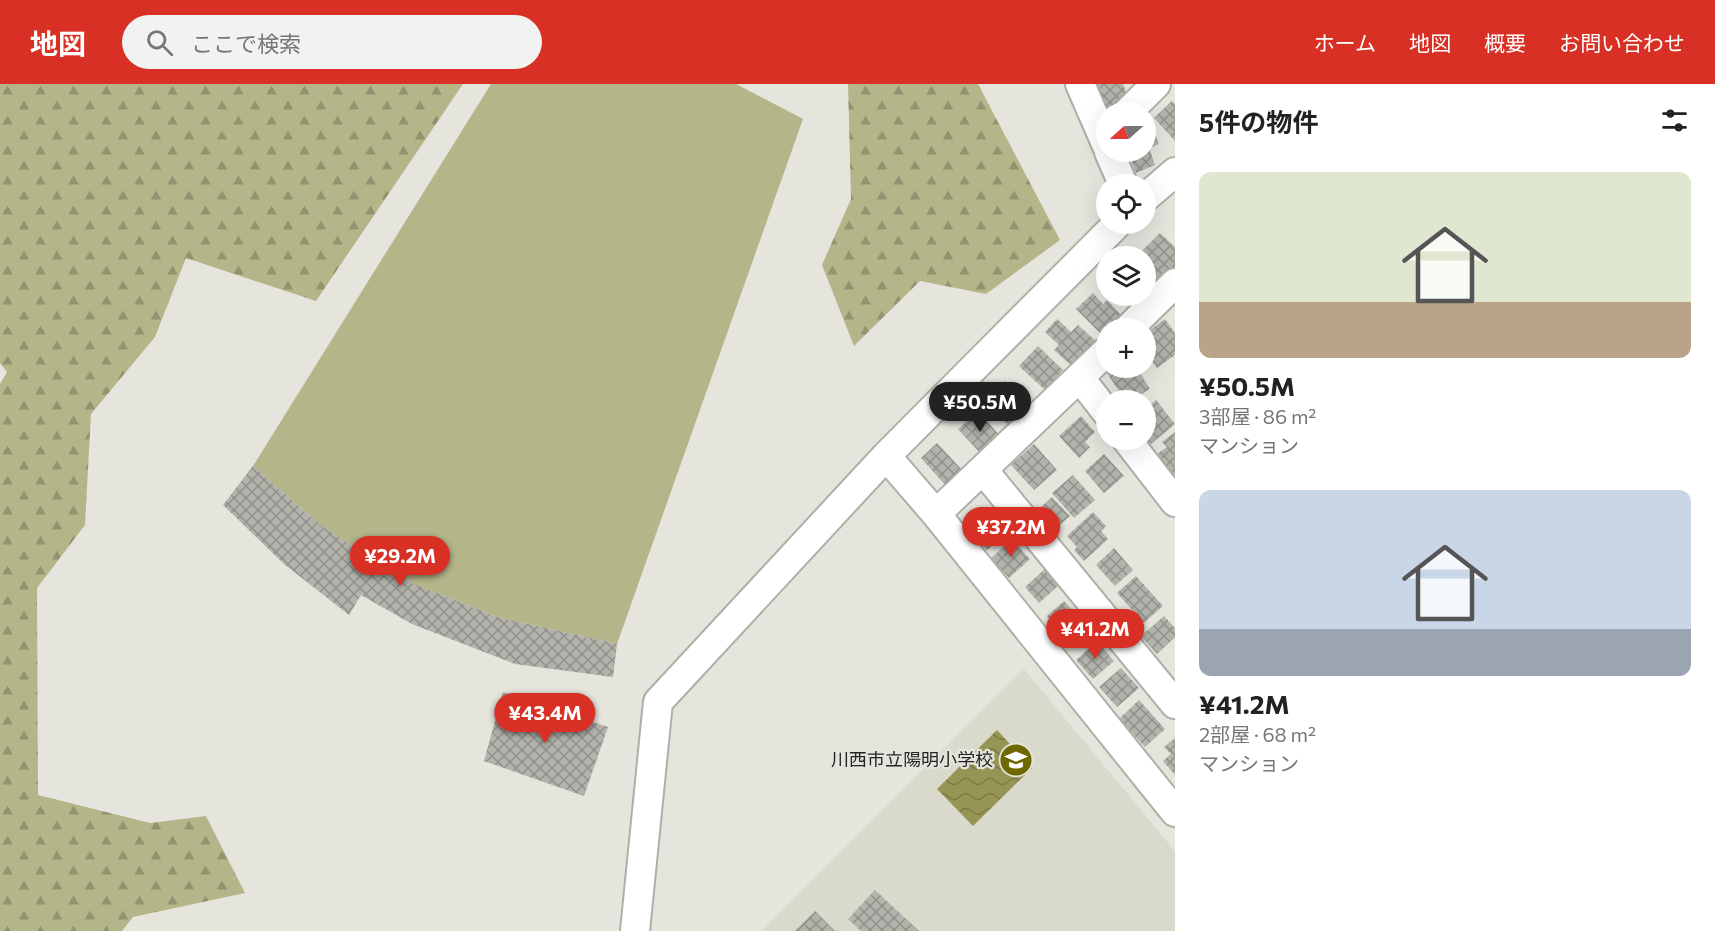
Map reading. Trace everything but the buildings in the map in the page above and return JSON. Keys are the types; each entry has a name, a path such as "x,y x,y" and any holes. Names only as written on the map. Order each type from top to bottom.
{"street":[{"path":"1080,84 1096,118"},
{"path":"1138,102 1156,84"},
{"path":"1156,188 1175,172"},
{"path":"635,931 658,702 886,456 1108,234"},
{"path":"1140,318 1173,288"},
{"path":"936,514 1096,362"},
{"path":"1080,378 1096,399"},
{"path":"1135,450 1175,502"},
{"path":"886,456 936,514 1175,812"},
{"path":"983,470 1175,704"}],"shaded area":[{"name":"川西市立陽明小学校","path":"1024,669 1175,851 1175,931 761,931"}],"green space":[{"path":"0,84 463,84 316,301 186,258 155,337 91,414 85,525 37,588 38,795 150,823 206,816 245,893 133,917 122,931 0,931 0,384 7,372 0,363"},
{"path":"491,84 736,84 803,119 617,644 497,617 412,583 322,526 253,466"},
{"path":"848,84 978,84 1060,240 986,294 920,281 854,346 822,265 851,199"}],"water":[{"path":"997,730 1032,768 973,826 937,789"}],"place":[{"name":"川西市立陽明小学校","path":"1016,760"}]}
